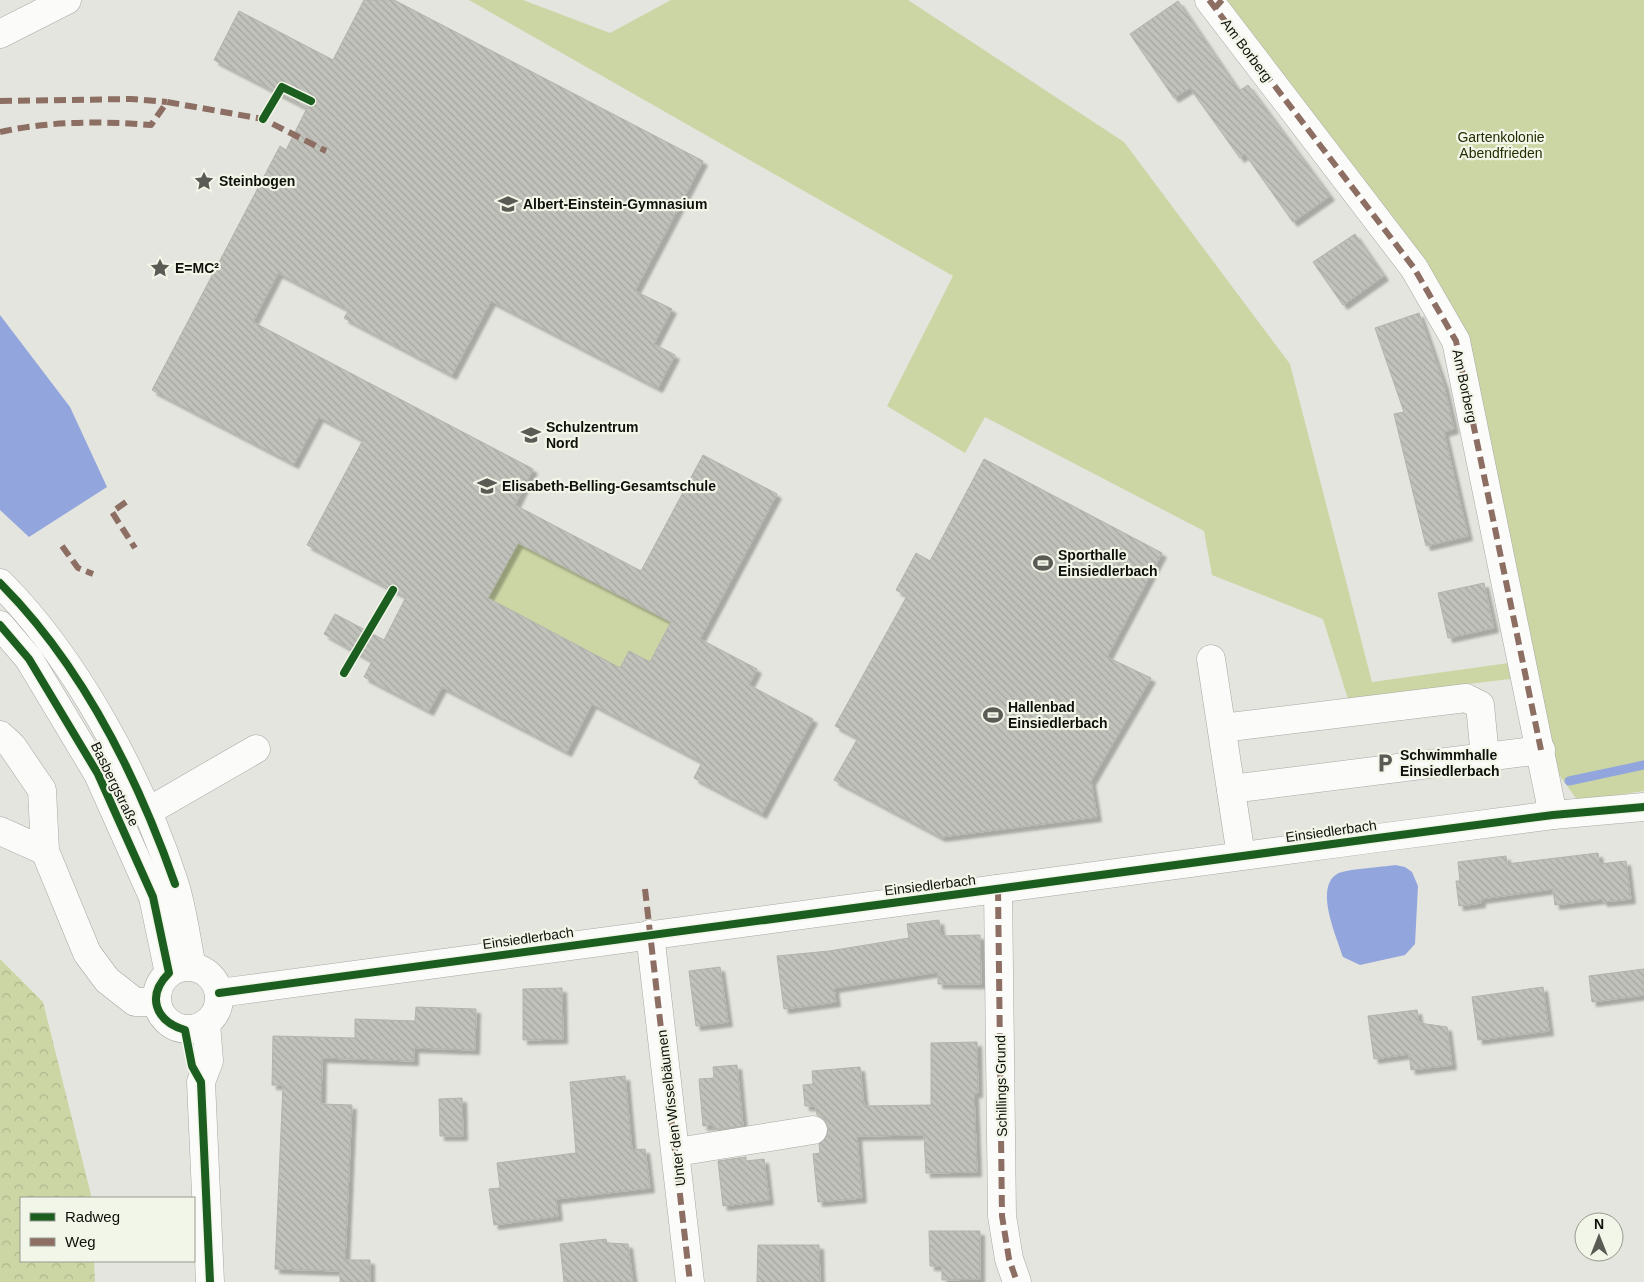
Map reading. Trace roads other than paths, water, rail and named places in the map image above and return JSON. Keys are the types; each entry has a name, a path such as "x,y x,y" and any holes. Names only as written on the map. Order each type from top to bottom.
{"street":[{"path":"0,34 67,0"},
{"name":"Am Borberg","path":"1209,0 1414,268 1456,340 1553,815"},
{"name":"Basbergstraße","path":"0,583 47,636 93,705 147,812 175,884 181,970"},
{"name":"Basbergstraße","path":"0,625 29,659 98,774 153,897 181,970"},
{"path":"1211,659 1240,856"},
{"path":"1222,728 1466,698 1480,705 1486,757"},
{"path":"0,735 12,746 42,790 46,851 87,953 107,980 135,1002 156,1002"},
{"path":"147,812 256,749"},
{"path":"1231,789 1541,750"},
{"name":"Einsiedlerbach","path":"219,994 650,934 1240,856 1553,815 1644,807"},
{"path":"0,831 46,851"},
{"name":"Schillings Grund","path":"998,888 1002,1216 1009,1259 1017,1282"},
{"name":"Unter den Wisselbäumen","path":"650,934 677,1152 690,1282"},
{"path":"200,969 213,979 219,994 216,1011 196,1027 172,1026 161,1016 156,1002 156,991 161,981 181,970 200,969"},
{"path":"196,1027 209,1061 201,1082 210,1282"},
{"path":"677,1152 812,1130"}],"water":[{"path":"0,315 70,407 107,487 29,537 0,510"},
{"path":"1395,865 1405,867 1412,872 1418,886 1415,944 1405,955 1360,965 1343,957 1329,913 1327,890 1330,881 1341,872"}],"waterway":[{"name":"Einsiedlerbach","path":"1569,781 1644,765"}],"place":[{"name":"Steinbogen","path":"204,181"},
{"name":"Albert-Einstein-Gymnasium","path":"508,204"},
{"name":"E=MC²","path":"160,268"},
{"name":"Schulzentrum Nord","path":"531,435"},
{"name":"Elisabeth-Belling-Gesamtschule","path":"487,486"},
{"name":"Sporthalle Einsiedlerbach","path":"1043,563"},
{"name":"Hallenbad Einsiedlerbach","path":"993,715"},
{"name":"Schwimmhalle Einsiedlerbach","path":"1385,763"}],"park label":[{"name":"Gartenkolonie Abendfrieden","path":"1501,146"}]}
